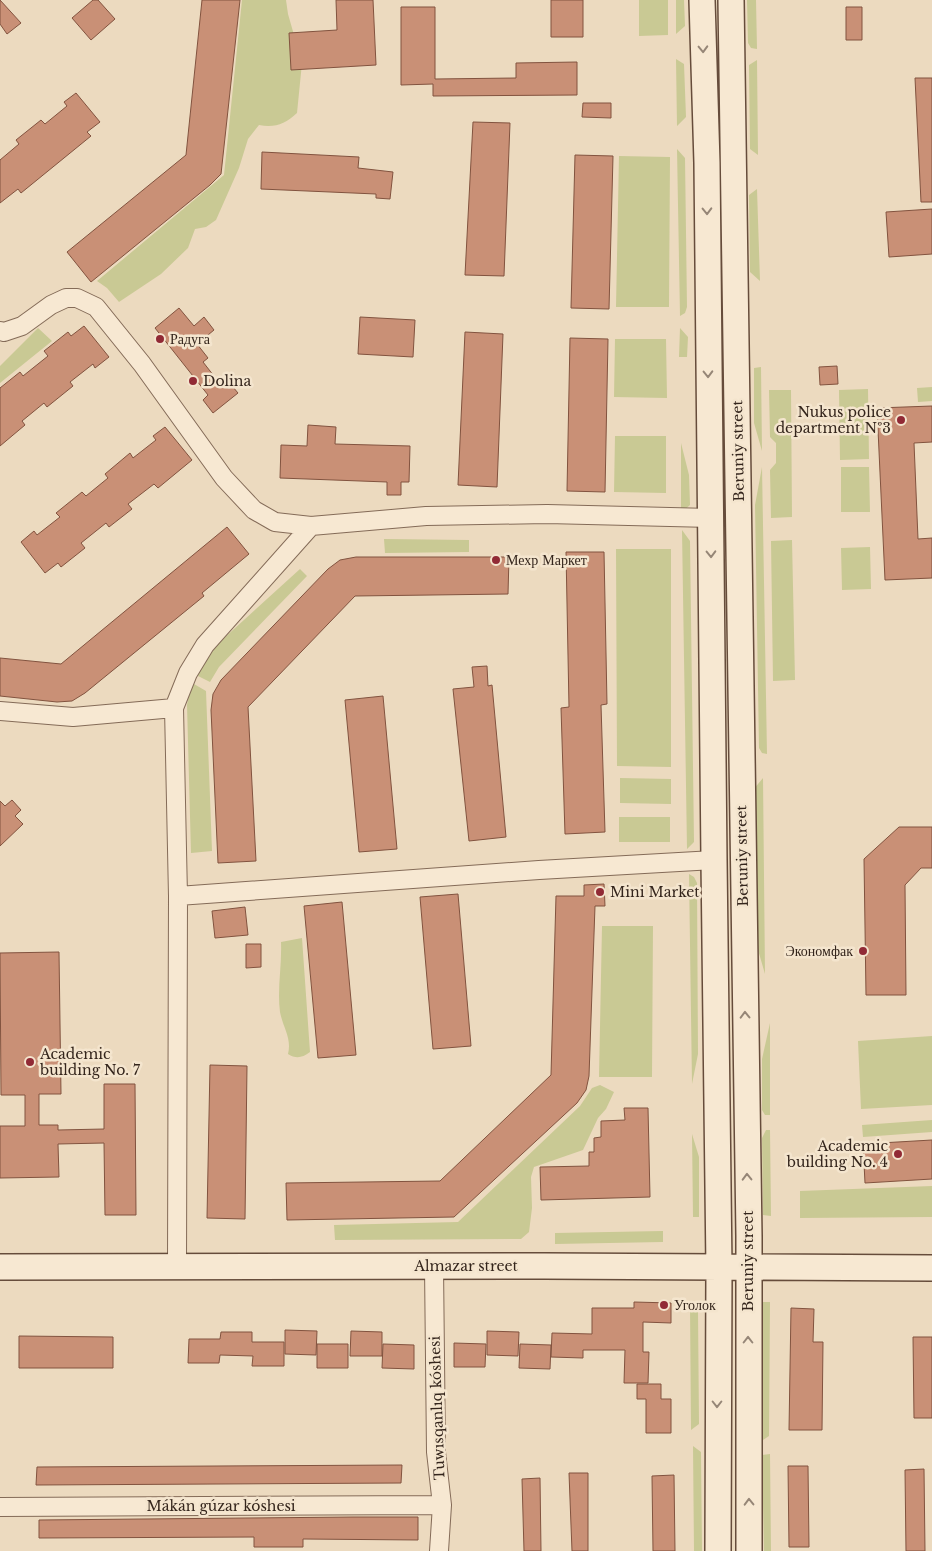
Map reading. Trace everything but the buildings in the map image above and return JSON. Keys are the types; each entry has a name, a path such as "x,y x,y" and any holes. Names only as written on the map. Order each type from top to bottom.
{"street":[{"name":"Beruniy street","path":"702,0 706,163 719,1268 718,1551"},
{"name":"Beruniy street","path":"732,0 748,1268 749,1551"},
{"path":"706,163 733,162"},
{"path":"0,331 4,332 22,326 51,305 66,298 77,298 96,308 142,364 224,478 254,510 275,522 311,526 436,516 557,514 710,518"},
{"path":"177,1267 178,896 174,708 188,673 205,645 311,526"},
{"path":"0,711 73,718 174,708"},
{"path":"178,896 539,870 714,860"},
{"name":"Tuwısqanlıq kóshesi","path":"434,1266 436,1452 442,1505 439,1551"},
{"name":"Almazar street","path":"0,1267 932,1268"},
{"name":"Mákán gúzar kóshesi","path":"0,1507 442,1505"}],"green space":[{"path":"242,0 286,0 288,14 302,63 297,113 280,124 270,126 259,125 248,139 239,168 216,220 206,227 195,229 188,248 161,274 119,302 107,288 97,281 224,175"},
{"path":"639,0 668,0 668,35 639,36"},
{"path":"676,0 684,0 685,26 676,34"},
{"path":"747,0 756,0 757,49 751,48 748,43"},
{"path":"676,59 684,64 686,117 677,126"},
{"path":"757,60 758,155 750,149 749,65"},
{"path":"677,149 685,158 687,307 685,313 680,316"},
{"path":"619,156 670,157 669,307 616,307"},
{"path":"757,189 760,281 750,272 749,195"},
{"path":"38,328 52,341 0,383 0,366"},
{"path":"680,328 688,337 687,357 679,357"},
{"path":"615,339 666,339 667,398 614,397"},
{"path":"761,367 762,451 754,423 754,368"},
{"path":"932,387 932,401 918,402 917,388"},
{"path":"868,389 869,459 840,460 839,390"},
{"path":"769,390 791,390 792,517 771,518 770,470 776,463 776,443 770,437"},
{"path":"615,436 666,436 666,493 614,492"},
{"path":"681,443 689,475 690,505 681,513"},
{"path":"762,467 767,754 762,753 759,748 755,505"},
{"path":"841,467 869,467 870,512 841,512"},
{"path":"682,530 690,541 694,842 687,849"},
{"path":"384,539 469,540 469,552 385,553"},
{"path":"792,540 795,680 773,681 771,541"},
{"path":"870,547 871,589 842,590 841,548"},
{"path":"616,549 671,549 671,767 617,766"},
{"path":"300,569 307,576 219,667 210,682 196,675 211,650"},
{"path":"194,684 206,691 212,851 191,853 187,705 190,689"},
{"path":"620,778 671,779 671,804 620,803"},
{"path":"763,778 765,974 756,943 753,790"},
{"path":"619,817 670,817 670,842 619,842"},
{"path":"689,874 694,877 697,883 698,1054 692,1084"},
{"path":"602,926 653,926 652,1077 599,1077"},
{"path":"302,938 310,1052 302,1057 294,1057 288,1054 289,1043 280,1012 281,942"},
{"path":"770,1023 770,1115 765,1115 762,1110 762,1059"},
{"path":"932,1036 932,1105 861,1109 858,1041"},
{"path":"600,1085 614,1092 606,1109 598,1118 583,1150 534,1167 531,1177 532,1208 529,1232 521,1239 335,1240 334,1225 458,1222 580,1106 592,1088"},
{"path":"932,1120 932,1132 863,1137 862,1125"},
{"path":"766,1130 770,1130 771,1216 763,1215 762,1138"},
{"path":"692,1134 699,1157 699,1217 693,1217"},
{"path":"932,1186 932,1217 800,1218 800,1191"},
{"path":"663,1231 663,1242 555,1244 555,1233"},
{"path":"761,1302 770,1302 769,1436 763,1440"},
{"path":"690,1304 695,1305 698,1311 699,1424 691,1430"},
{"path":"693,1446 701,1452 702,1551 694,1551"},
{"path":"770,1454 771,1551 764,1551 762,1455"}],"place":[{"name":"Радуга","path":"160,339"},
{"name":"Dolina","path":"193,381"},
{"name":"Nukus police department №3","path":"901,420"},
{"name":"Мехр Маркет","path":"496,560"},
{"name":"Mini Market","path":"600,892"},
{"name":"Экономфак","path":"863,951"},
{"name":"Academic building No. 7","path":"30,1062"},
{"name":"Academic building No. 4","path":"898,1154"},
{"name":"Уголок","path":"664,1305"}]}
